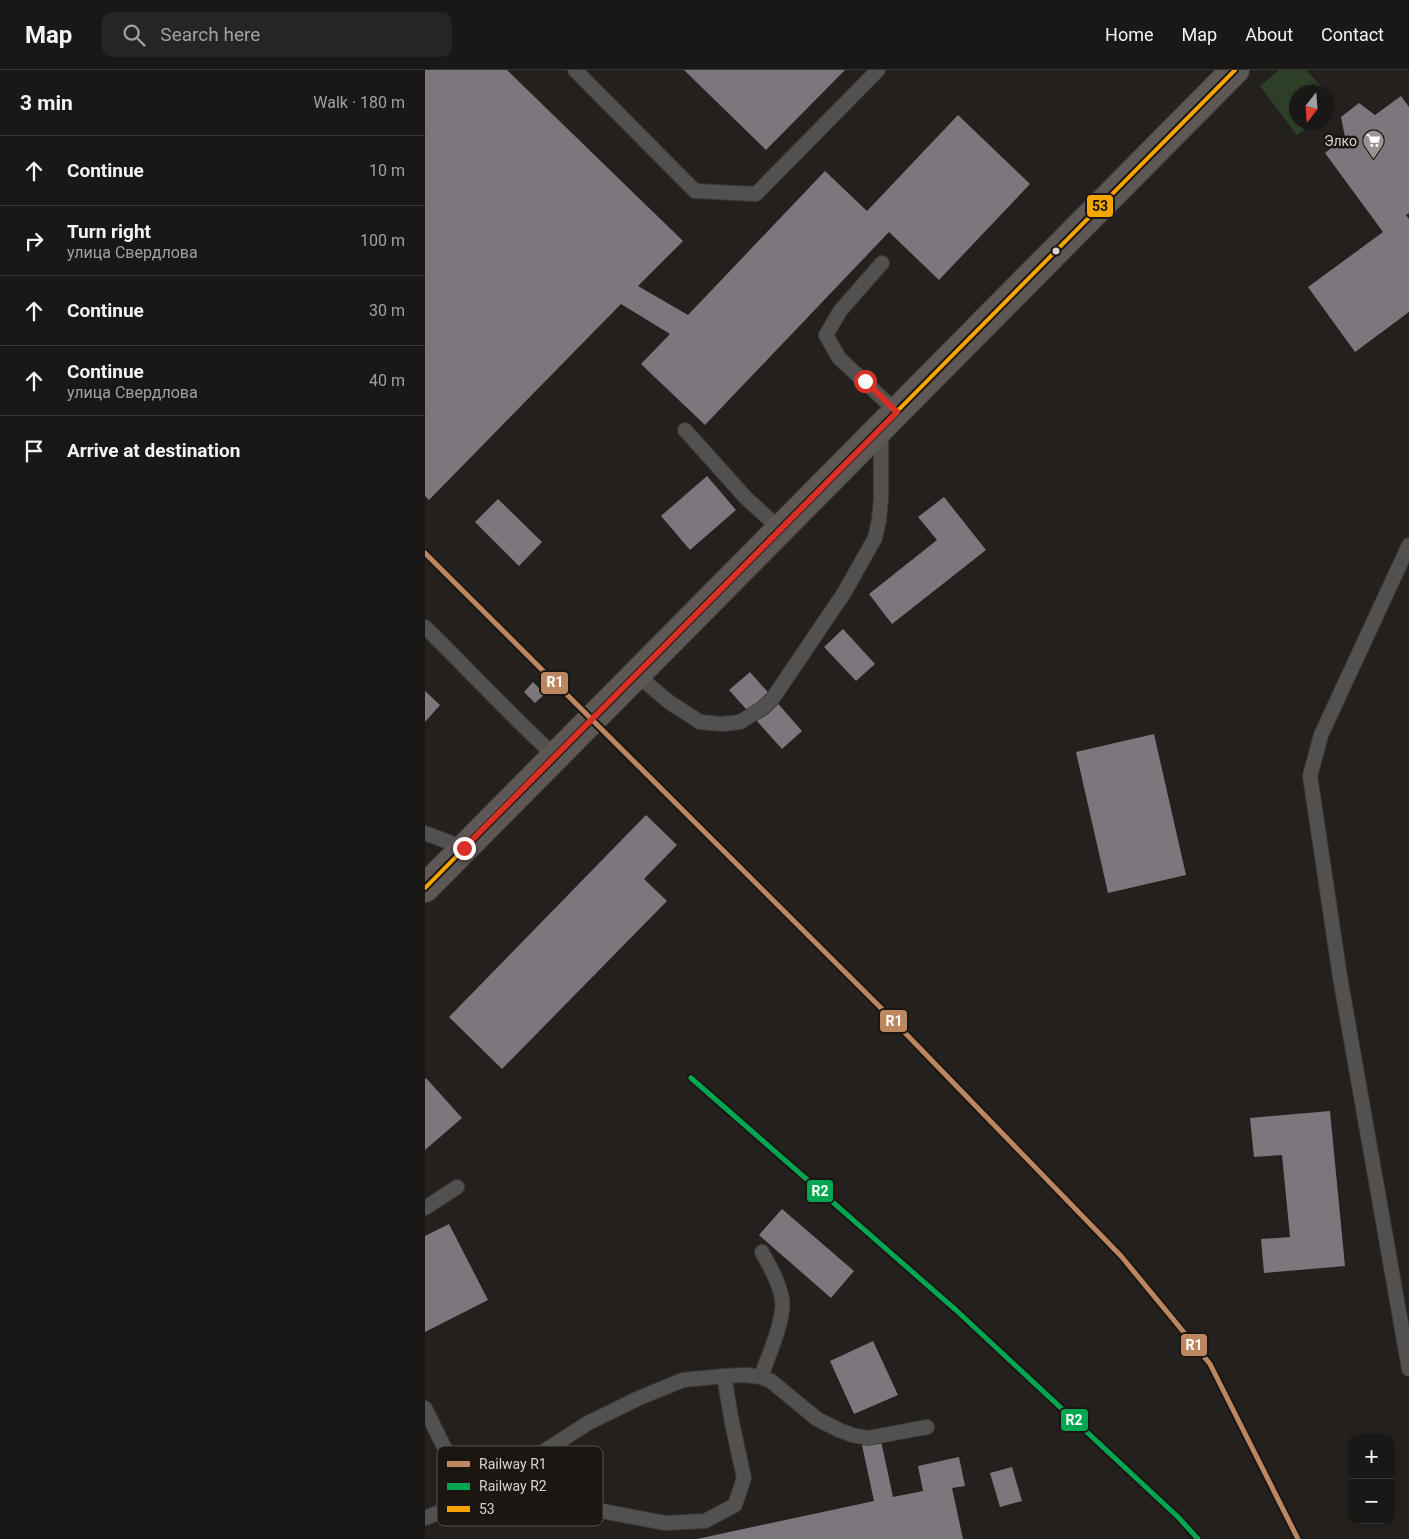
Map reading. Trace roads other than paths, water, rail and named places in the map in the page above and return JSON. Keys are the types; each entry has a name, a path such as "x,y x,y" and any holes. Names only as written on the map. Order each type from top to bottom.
{"main road":[{"path":"425,888 1235,70"}],"lane":[{"path":"575,70 695,191 755,194 878,70"},
{"path":"634,678 700,722 722,724 739,722 763,708 773,698 845,593 875,538 879,520 889,420 839,358 826,336 840,311 881,263"},
{"path":"685,430 746,498 781,530"},
{"path":"1409,545 1321,735 1310,776 1340,977 1406,1337 1409,1369"},
{"path":"425,627 519,722 557,754"},
{"path":"425,833 464,848"},
{"path":"425,1208 457,1186"},
{"path":"761,1377 783,1309 782,1297 775,1277 762,1252"},
{"path":"552,1446 588,1423 639,1398 683,1380 724,1376 747,1375 761,1377 771,1382 817,1419 853,1435 868,1438 927,1427"},
{"path":"603,1511 665,1523 705,1521 735,1504 744,1478 724,1376"},
{"path":"425,1408 444,1446"},
{"path":"425,1518 437,1513"}],"rail line":[{"name":"R1","path":"425,553 879,1006 1121,1256 1210,1364 1298,1539"},
{"name":"R2","path":"691,1078 957,1311 1178,1517 1198,1539"}],"place":[{"name":"Элко","path":"1373,160"}]}
